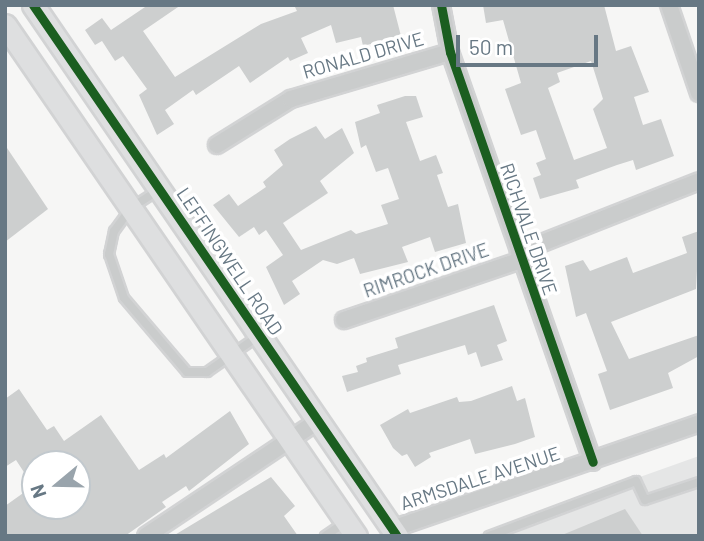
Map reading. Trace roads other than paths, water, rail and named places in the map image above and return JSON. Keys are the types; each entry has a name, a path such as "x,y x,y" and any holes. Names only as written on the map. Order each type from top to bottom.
{"main road":[{"name":"LEFFINGWELL ROAD","path":"33,5 395,532"},
{"path":"5,25 351,528"}],"street":[{"name":"RICHVALE DRIVE","path":"441,5 450,52 593,462"},
{"path":"669,5 699,93"},
{"name":"RONALD DRIVE","path":"217,145 291,99 450,52"},
{"name":"RIMROCK DRIVE","path":"344,320 520,256 699,181"},
{"path":"146,536 318,421"},
{"name":"ARMSDALE AVENUE","path":"395,532 699,424"}],"lane":[{"path":"160,190 131,208 114,231 109,254 124,298 187,372 207,372 260,335"},
{"path":"489,536 636,481 645,500 699,482"},
{"path":"325,536 351,528"}]}
